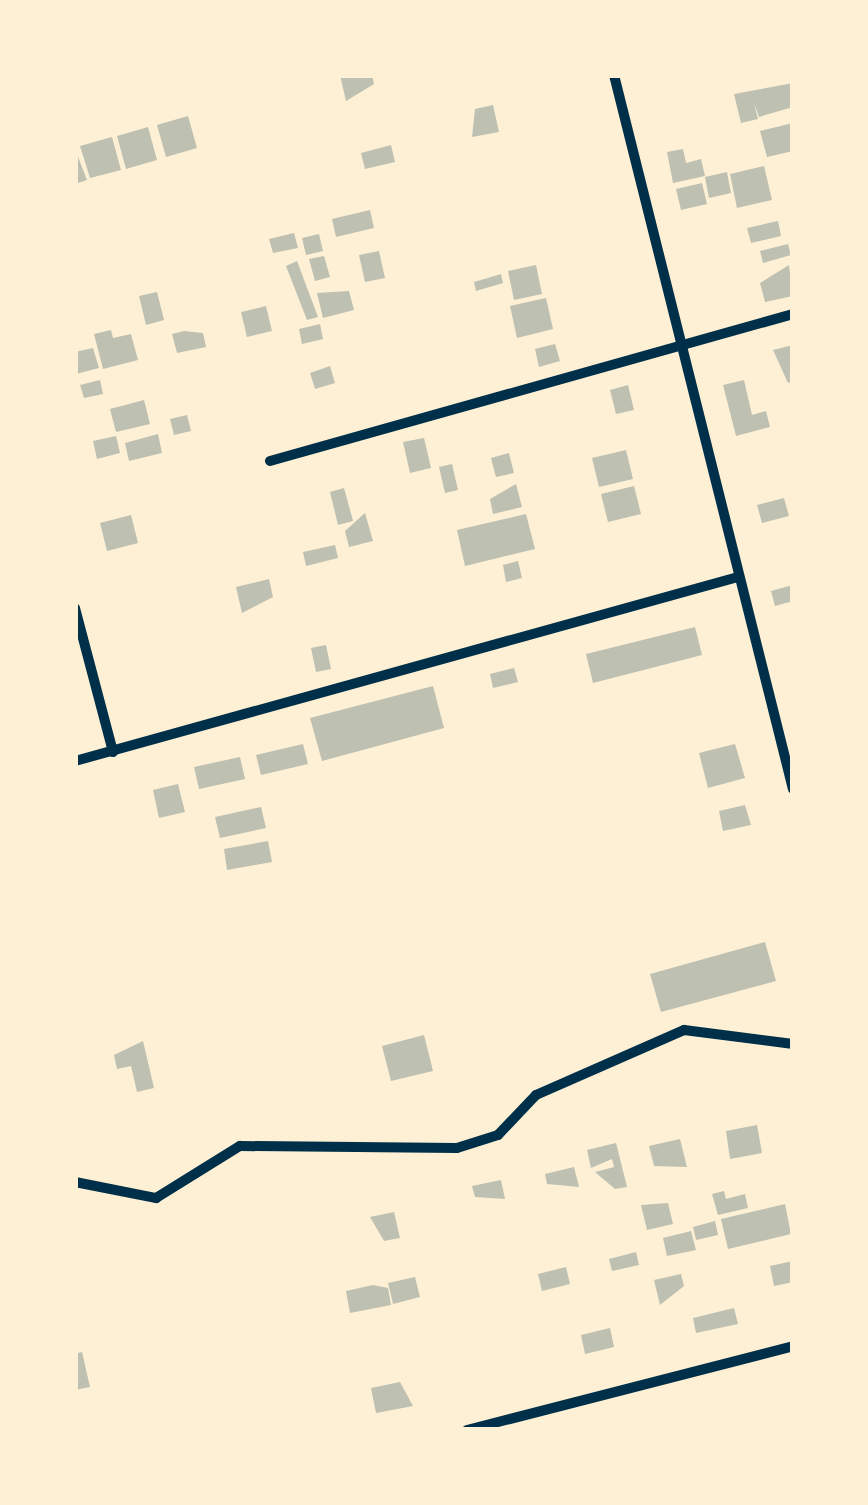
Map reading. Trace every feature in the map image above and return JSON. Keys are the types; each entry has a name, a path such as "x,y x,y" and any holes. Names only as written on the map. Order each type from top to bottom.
{"street":[{"path":"614,75 685,342 738,578 793,789"},
{"path":"270,461 793,314"},
{"path":"75,760 738,578"},
{"path":"75,608 113,752"},
{"path":"75,1182 156,1198 240,1146 457,1148 498,1135 536,1095 684,1030 793,1044"},
{"path":"466,1430 793,1346"}],"building":[{"path":"340,75 372,75 374,84 346,101"},
{"path":"793,83 793,107 759,117 754,103 758,119 741,123 734,94"},
{"path":"493,105 499,132 472,137 475,109"},
{"path":"188,116 197,148 166,157 157,125"},
{"path":"793,123 793,151 767,157 760,131"},
{"path":"148,127 157,160 126,169 117,136"},
{"path":"112,137 121,170 90,178 80,146"},
{"path":"391,145 395,162 365,169 361,153"},
{"path":"75,149 87,180 75,184"},
{"path":"683,149 686,163 701,159 705,176 673,183 667,152"},
{"path":"764,166 772,200 737,208 730,174"},
{"path":"727,172 731,193 709,198 705,177"},
{"path":"702,183 707,204 681,210 676,189"},
{"path":"370,210 374,228 336,237 332,219"},
{"path":"778,221 781,236 751,243 747,228"},
{"path":"294,233 298,248 273,253 269,239"},
{"path":"319,234 323,251 306,255 302,238"},
{"path":"788,244 791,255 763,263 760,251"},
{"path":"379,251 385,278 365,282 359,255"},
{"path":"324,256 330,277 315,281 309,259"},
{"path":"297,261 318,317 307,320 286,266"},
{"path":"536,265 542,294 514,300 508,271"},
{"path":"789,265 793,296 765,302 760,283"},
{"path":"501,274 503,283 476,291 474,282"},
{"path":"349,291 354,310 323,318 317,293"},
{"path":"157,292 164,320 146,325 139,296"},
{"path":"546,298 553,329 517,338 510,306"},
{"path":"266,306 272,331 247,337 241,312"},
{"path":"320,324 323,339 302,344 299,329"},
{"path":"111,330 113,338 131,334 138,360 103,369 94,334"},
{"path":"203,333 206,347 177,353 172,334"},
{"path":"555,344 560,361 539,367 535,349"},
{"path":"793,345 793,381 788,383 773,350"},
{"path":"93,348 99,368 76,374 75,352"},
{"path":"330,366 335,383 315,389 310,373"},
{"path":"100,380 103,394 84,398 80,385"},
{"path":"744,380 752,415 766,411 770,427 736,436 723,385"},
{"path":"628,385 634,410 616,414 610,390"},
{"path":"144,400 150,424 116,432 110,409"},
{"path":"187,415 191,431 174,435 170,419"},
{"path":"158,434 162,453 129,461 125,443"},
{"path":"116,436 120,453 97,459 93,441"},
{"path":"424,438 431,468 410,473 403,442"},
{"path":"626,450 633,479 599,487 592,458"},
{"path":"509,453 514,473 496,477 491,458"},
{"path":"452,464 458,490 445,493 439,467"},
{"path":"516,484 522,507 493,514 490,499"},
{"path":"634,486 641,514 608,522 601,494"},
{"path":"344,488 353,521 338,525 330,492"},
{"path":"784,498 789,516 762,523 757,505"},
{"path":"365,513 373,541 349,547 345,531"},
{"path":"526,514 535,549 465,566 457,530"},
{"path":"131,515 138,543 107,551 100,523"},
{"path":"335,545 338,558 306,566 303,552"},
{"path":"518,561 522,578 506,582 503,565"},
{"path":"269,579 273,597 242,613 236,587"},
{"path":"793,585 793,601 775,606 771,591"},
{"path":"695,627 702,655 593,683 586,654"},
{"path":"326,645 331,669 316,672 311,648"},
{"path":"514,668 518,682 493,688 490,674"},
{"path":"433,686 444,728 322,761 310,718"},
{"path":"303,744 308,764 261,775 256,755"},
{"path":"735,744 745,778 708,788 699,753"},
{"path":"240,757 245,779 199,789 194,767"},
{"path":"178,784 185,812 159,818 153,790"},
{"path":"745,805 751,825 723,831 719,811"},
{"path":"261,807 266,828 220,838 215,817"},
{"path":"268,841 272,862 227,870 224,849"},
{"path":"765,942 776,981 661,1012 650,974"},
{"path":"424,1035 433,1071 391,1081 382,1046"},
{"path":"143,1041 154,1088 137,1092 131,1066 117,1069 114,1055"},
{"path":"757,1125 762,1153 730,1159 726,1131"},
{"path":"680,1139 687,1167 654,1166 649,1146"},
{"path":"616,1143 627,1187 615,1189 595,1172 614,1167 612,1159 591,1168 587,1150"},
{"path":"574,1167 579,1187 547,1184 545,1174"},
{"path":"501,1180 505,1199 475,1197 472,1186"},
{"path":"724,1191 726,1199 745,1194 748,1208 718,1215 712,1194"},
{"path":"668,1203 673,1224 647,1230 641,1205"},
{"path":"785,1204 791,1234 728,1249 721,1219"},
{"path":"394,1212 400,1238 384,1241 370,1217"},
{"path":"715,1221 718,1235 696,1240 693,1227"},
{"path":"691,1231 696,1250 667,1256 663,1238"},
{"path":"636,1252 639,1265 612,1271 609,1259"},
{"path":"793,1261 793,1282 774,1286 770,1266"},
{"path":"566,1267 570,1284 542,1291 538,1274"},
{"path":"681,1274 684,1286 660,1305 654,1280"},
{"path":"415,1277 420,1297 393,1304 388,1283"},
{"path":"373,1285 388,1288 391,1305 350,1313 346,1291"},
{"path":"734,1308 738,1324 696,1333 693,1318"},
{"path":"610,1328 614,1347 585,1354 581,1335"},
{"path":"82,1352 90,1387 75,1390 75,1354"},
{"path":"400,1382 413,1406 376,1413 371,1388"}]}
